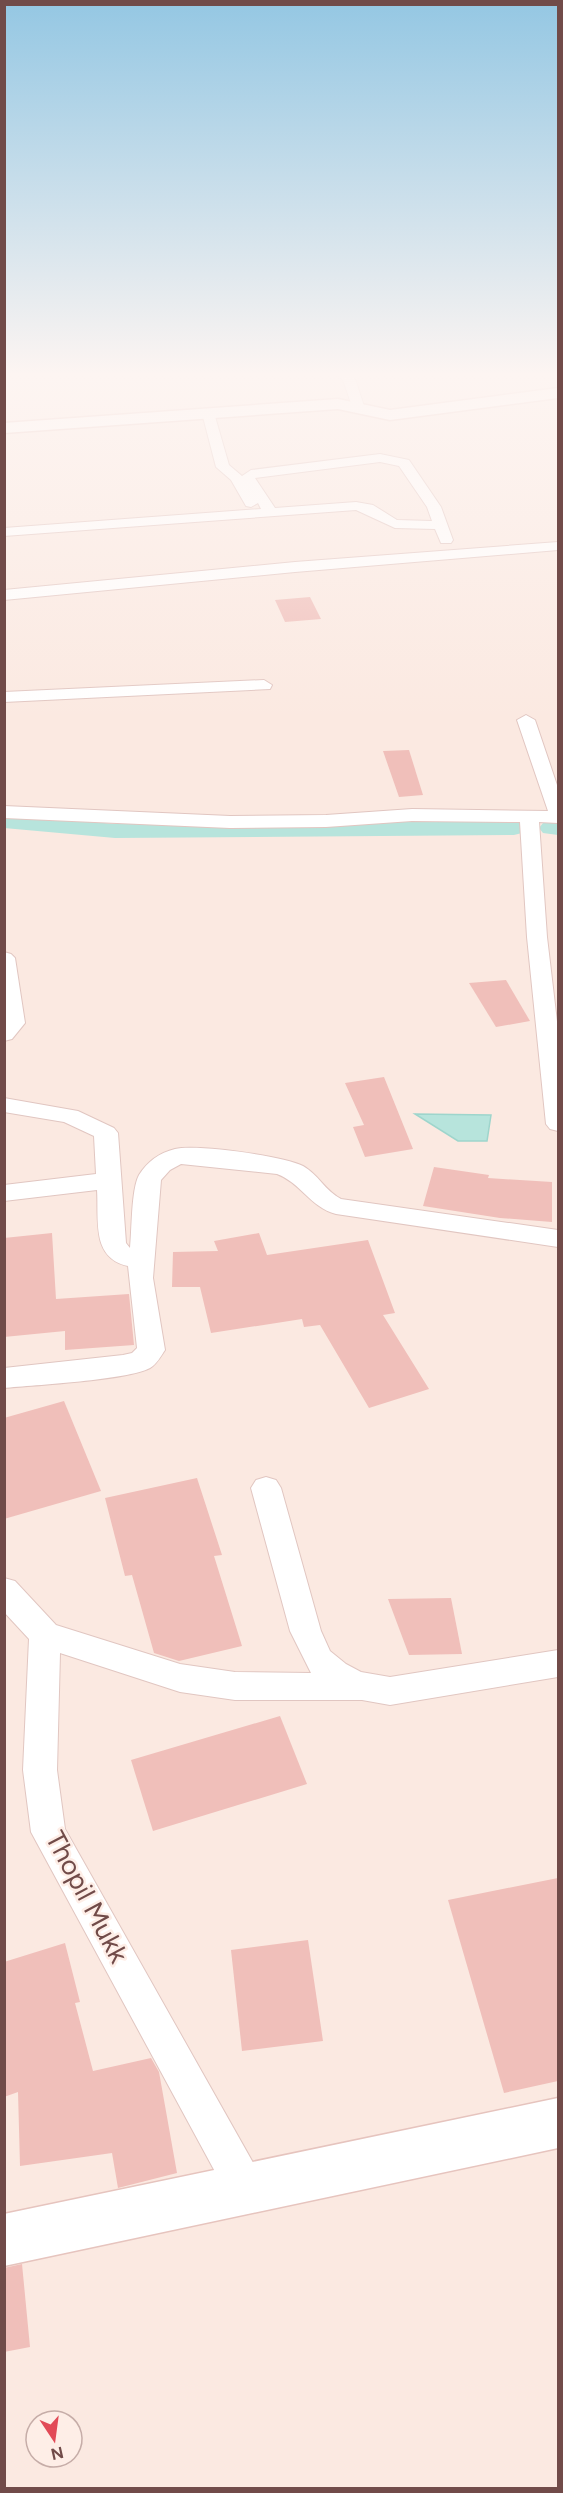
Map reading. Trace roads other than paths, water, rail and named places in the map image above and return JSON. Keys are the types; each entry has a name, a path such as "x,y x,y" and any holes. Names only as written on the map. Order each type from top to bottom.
{"street":[{"path":"243,487 264,513"},
{"path":"253,487 264,513"},
{"path":"421,487 434,507 451,555"},
{"path":"4,532 368,507 387,522 441,525"},
{"path":"4,596 558,546"},
{"path":"4,697 264,685"},
{"path":"4,812 230,822 326,821 412,815 529,817 558,815 526,720"},
{"path":"529,817 537,937 551,983 558,1124"},
{"path":"4,958 14,1023 4,1034"},
{"path":"4,1105 94,1125 105,1133 113,1245 122,1256 141,1260 140,1278 151,1350 141,1361 4,1378"},
{"path":"140,1278 149,1180 154,1169 165,1161 179,1156 280,1167 303,1178 321,1200 336,1206 558,1239"},
{"path":"4,1193 109,1181"},
{"path":"266,1488 307,1635 317,1659 339,1679 363,1688"},
{"path":"4,1590 45,1635 180,1678 235,1686 363,1688 390,1691 558,1664"},
{"name":"Thopil Mukk","path":"45,1635 44,1735 40,1770 48,1832 246,2189"},
{"path":"4,2240 558,2123"}],"water":[{"path":"415,1114 491,1115 487,1141 458,1141"}],"waterway":[{"path":"4,821 115,831 514,828"},
{"path":"551,828 558,828"}]}
